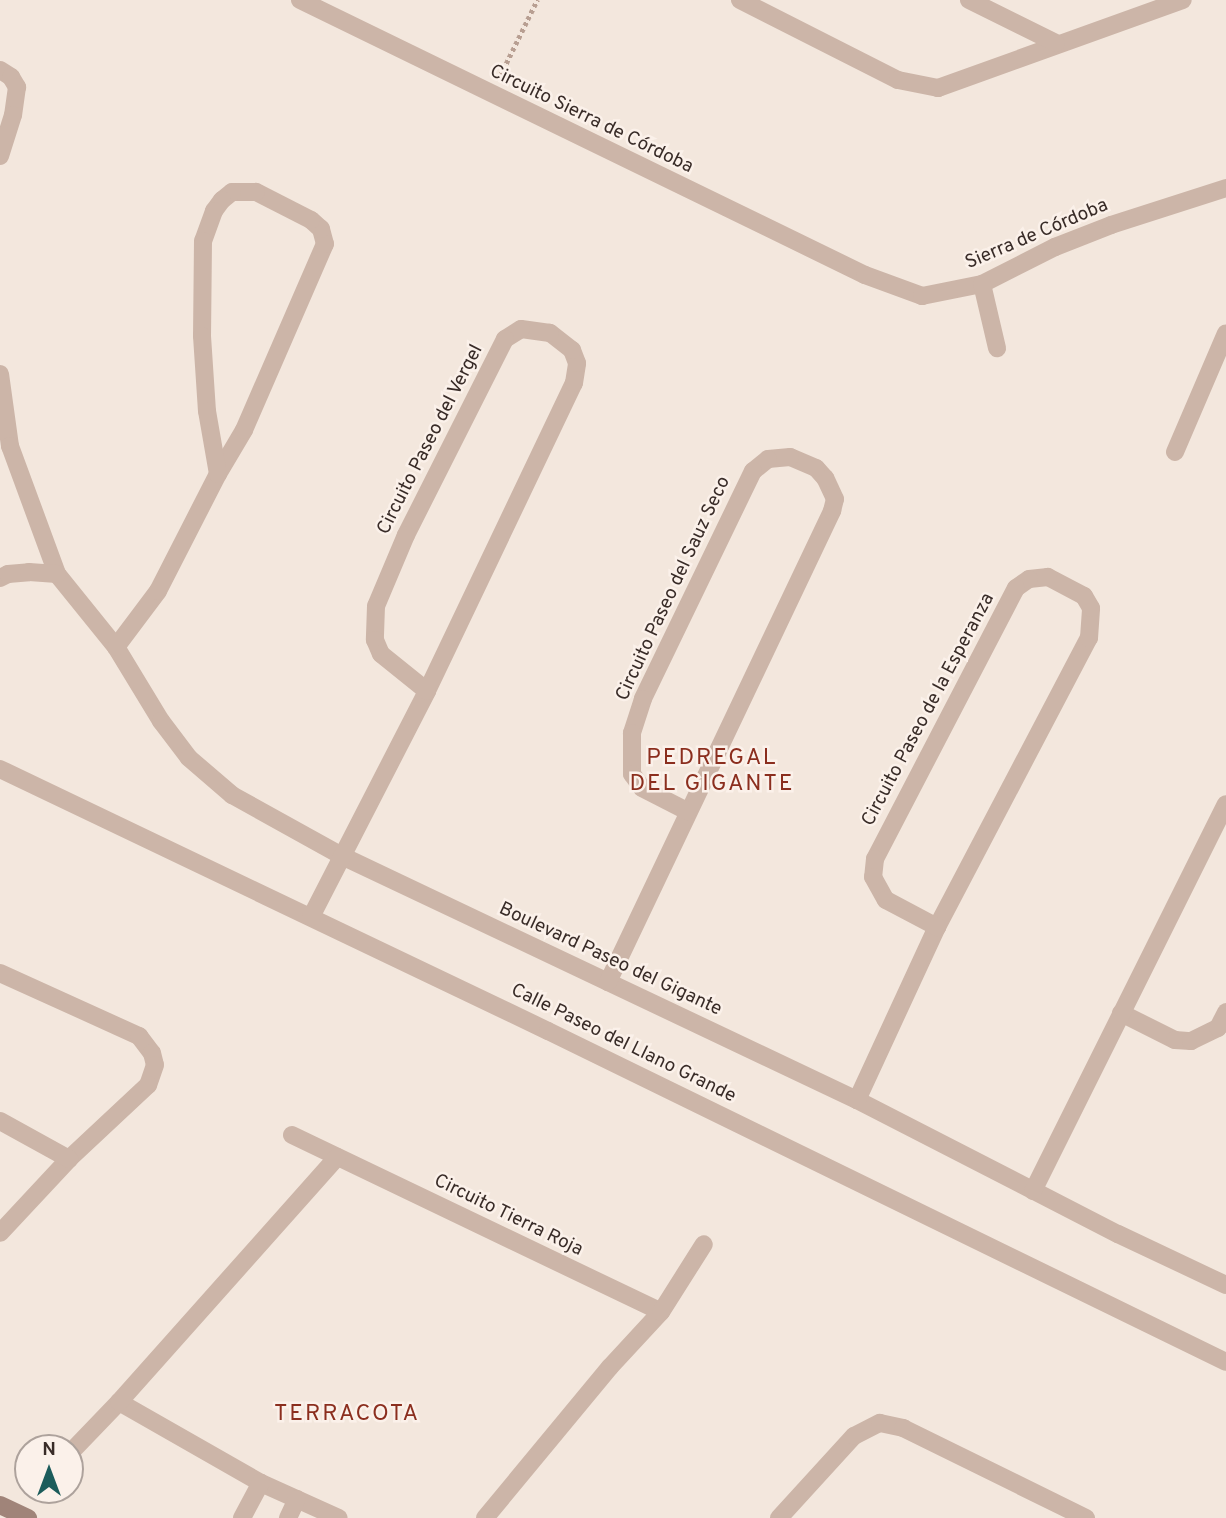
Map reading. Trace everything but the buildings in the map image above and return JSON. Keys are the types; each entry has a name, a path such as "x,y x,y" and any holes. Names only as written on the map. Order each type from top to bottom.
{"main road":[{"path":"0,1504 28,1518"}],"street":[{"name":"Circuito Sierra de Córdoba","path":"300,0 491,96 865,275"},
{"path":"740,0 915,85 938,88 1056,43 1183,0"},
{"path":"969,0 1056,43"},
{"path":"0,70 11,77 17,87 13,115 0,152"},
{"name":"Sierra de Córdoba","path":"865,275 922,296 982,284 1055,247 1111,225 1226,188"},
{"path":"116,648 158,591 218,474 244,430 325,244 321,229 311,220 256,192 232,192 222,200 214,211 203,241 202,336 207,411 218,474"},
{"path":"982,284 997,348"},
{"name":"Circuito Paseo del Vergel","path":"311,917 427,691 574,383 577,363 572,350 550,333 521,329 505,339 406,536 376,607 375,640 381,654 427,691"},
{"path":"1175,452 1226,333"},
{"name":"Boulevard Paseo del Gigante","path":"0,374 5,443 57,574 116,648 161,721 189,758 212,780 251,807 342,856 857,1100 1033,1191 1226,1285"},
{"name":"Circuito Paseo del Sauz Seco","path":"608,982 832,511 835,499 825,478 816,468 790,457 768,459 753,471 643,699 632,733 632,774 642,788 687,811"},
{"path":"0,578 8,574 29,572 57,574"},
{"name":"Circuito Paseo de la Esperanza","path":"857,1100 937,928 1089,638 1091,608 1084,596 1048,577 1029,579 1016,588 875,859 873,877 886,900 937,928"},
{"name":"Calle Paseo del Llano Grande","path":"0,769 311,917 1226,1362"},
{"path":"1033,1191 1226,804"},
{"path":"0,973 139,1036 152,1053 155,1065 148,1085 69,1159 0,1233"},
{"path":"1121,1013 1175,1040 1191,1041 1218,1028 1226,1012"},
{"path":"0,1121 69,1159"},
{"name":"Circuito Tierra Roja","path":"292,1135 661,1312"},
{"path":"84,1439 120,1402 337,1157"},
{"path":"485,1518 611,1367 661,1312 704,1244"},
{"path":"120,1402 261,1483 339,1518"},
{"path":"779,1518 854,1436 880,1423 903,1428 1086,1518"},
{"path":"242,1518 261,1483"},
{"path":"288,1518 297,1499"}],"path":[{"path":"491,96 537,0"}],"district":[{"name":"PEDREGAL DEL GIGANTE","path":"712,772"},
{"name":"TERRACOTA","path":"347,1415"}]}
